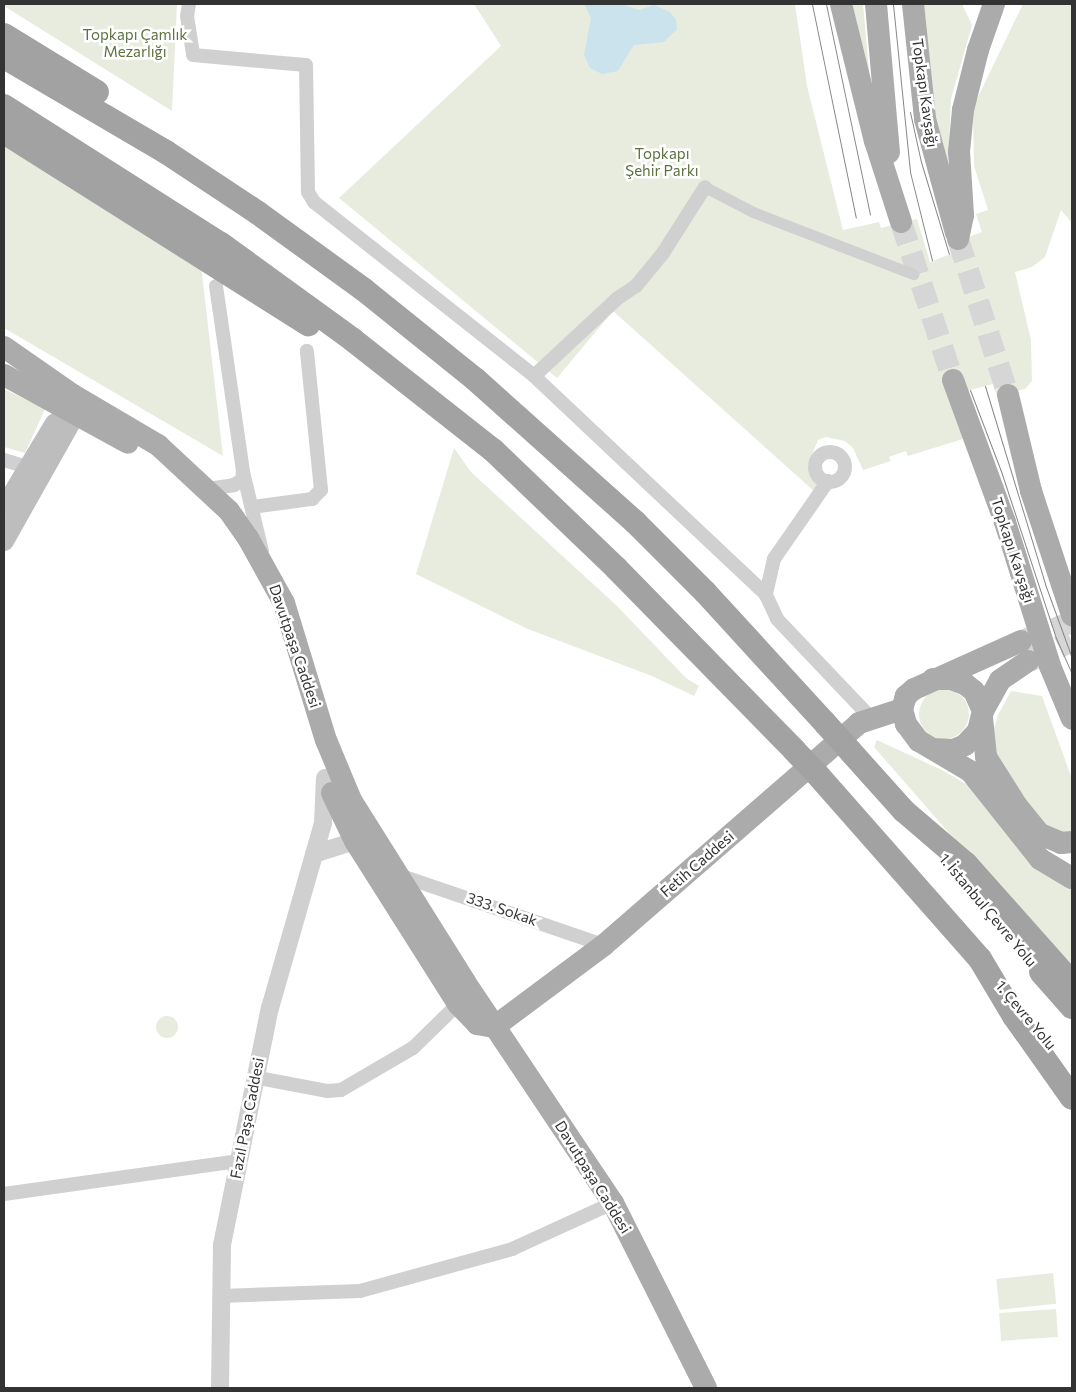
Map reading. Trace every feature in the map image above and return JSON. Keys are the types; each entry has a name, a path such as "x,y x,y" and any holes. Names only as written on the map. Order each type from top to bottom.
{"highway":[{"path":"4,36 183,147 203,162 224,190"},
{"path":"4,57 166,152 224,190 363,289 554,447 705,592 904,811 966,864 1072,983"},
{"path":"4,106 221,244 353,340 493,450 535,489 816,773 980,960 1014,1016 1072,1098"},
{"path":"4,132 298,317 349,352 408,385"},
{"name":"1. İstanbul Çevre Yolu","path":"904,811 1072,1007"},
{"name":"1. Çevre Yolu","path":"980,960 1072,1070"}],"main road":[{"path":"841,4 876,148 901,222 888,142 876,4"},
{"name":"Topkapı Kavşağı","path":"913,4 925,119 958,239 963,215 960,152 963,110 986,28"},
{"path":"986,28 994,4"},
{"path":"986,28 1001,4"},
{"name":"Davutpaşa Caddesi","path":"4,346 74,405 161,463 198,497 242,553 284,638 325,778 355,840 458,1004 477,1024 494,1027"},
{"name":"Davutpaşa Caddesi","path":"4,375 74,405 158,445 229,511 266,566 284,603 336,767 352,800 494,1027 613,1203 706,1388"},
{"name":"Topkapı Kavşağı","path":"953,380 1005,522 1050,666 1069,712 1072,735"},
{"path":"1008,395 1031,491 1072,615"},
{"path":"4,508 27,467 74,405"},
{"path":"4,541 74,405"},
{"path":"933,749 954,750 965,745 978,731 982,714 1000,680 1024,651 931,680 906,696 902,709 913,734 933,749 979,778 1040,859 1072,878"},
{"path":"931,680 951,679 965,684 977,696 982,714 986,757 1017,806 1040,834 1061,843 1072,842"},
{"name":"Fetih Caddesi","path":"494,1027 604,945 781,789 870,717 902,709"},
{"path":"355,840 375,858 422,928 441,942"}],"street":[{"path":"189,4 187,16 193,55 306,65 308,192 314,202 534,376 766,595 777,619 870,717"},
{"path":"534,376 618,298 636,286 663,253 705,187 753,212 914,274"},
{"path":"216,286 244,472 266,566"},
{"path":"252,507 312,499 321,490 307,351"},
{"path":"4,460 27,467"},
{"path":"207,489 234,485 242,480 244,472"},
{"path":"766,595 774,559 828,481"},
{"name":"Fazıl Paşa Caddesi","path":"220,1388 222,1245 254,1077 270,1008 324,823 325,778"},
{"path":"314,854 355,840"},
{"name":"333. Sokak","path":"399,875 604,945"},
{"path":"254,1077 327,1091 341,1090 413,1048 458,1004"},
{"path":"4,1194 238,1161"},
{"path":"220,1296 360,1291 512,1249 613,1203"}],"green space":[{"name":"Topkapı Çamlık Mezarlığı","path":"4,4 177,4 172,111 4,6"},
{"name":"Topkapı Şehir Parkı","path":"474,4 795,4 807,86 843,230 879,222 881,228 917,219 930,262 951,254 948,244 982,232 976,214 988,210 974,166 973,114 976,101 1023,4 1072,4 1072,223 1061,210 1045,257 1032,267 1015,272 1031,340 1032,381 1025,389 997,396 993,384 966,391 963,439 908,456 906,451 889,457 891,461 863,470 853,448 845,441 826,437 818,440 808,465 810,475 819,485 815,492 613,311 557,378 339,198 501,46"},
{"path":"847,4 863,4 873,115"},
{"path":"920,4 962,4 972,25 951,99 948,164 935,120"},
{"path":"4,143 201,265 223,456 4,328"},
{"path":"4,389 45,409 25,453 4,447"},
{"path":"454,448 471,472 617,606 686,678 699,686 694,696 652,676 528,629 416,574"},
{"path":"944,689 953,691 964,700 969,714 967,723 958,734 944,739 935,737 924,728 919,714 921,705 930,694"},
{"path":"1011,691 1042,696 1072,779 1072,830 1064,834 1054,834 1032,810 996,753 993,732 998,715"},
{"path":"877,740 944,771 969,786 1072,888 1072,974 874,747"},
{"path":"167,1016 175,1019 178,1027 175,1035 167,1038 159,1035 156,1027 159,1019"},
{"path":"1053,1273 1056,1304 1000,1310 996,1279"},
{"path":"1056,1309 1058,1337 1001,1341 999,1313"}],"water":[{"path":"584,4 621,4 639,10 654,5 670,12 676,20 677,29 664,42 634,45 618,71 602,74 590,68 584,55 591,18"}],"tunnel":[{"path":"901,222 953,380"},
{"path":"958,239 1008,395"},
{"path":"1022,641 1072,622"},
{"path":"1029,661 1072,641"}],"tram line":[{"path":"812,4 856,218"},
{"path":"826,4 870,214"},
{"path":"893,4 910,172 932,260"},
{"path":"910,112 921,162 949,254"},
{"path":"985,386 1045,584 1072,658"},
{"path":"970,390 1001,471 1056,638 1072,674"}]}
